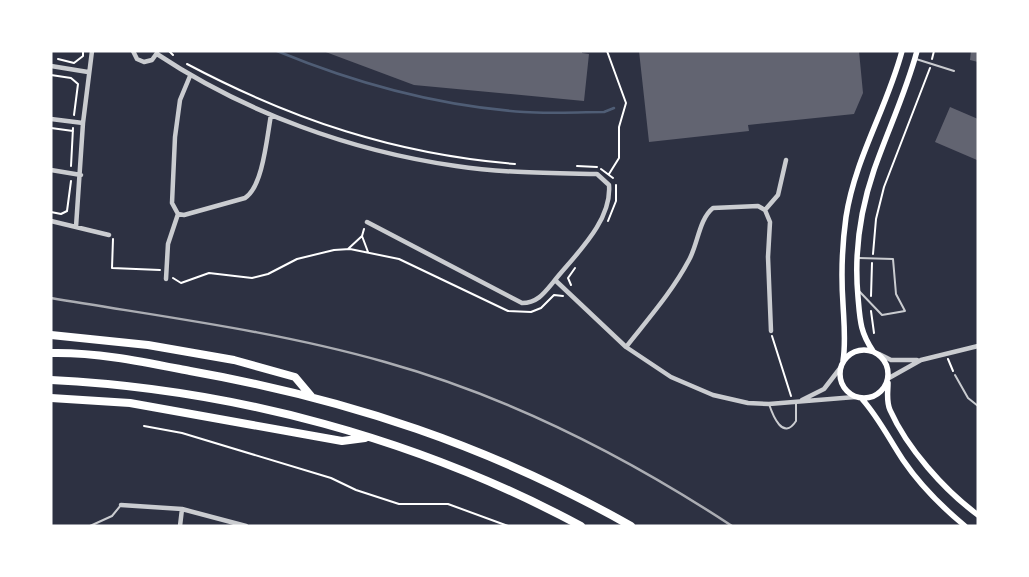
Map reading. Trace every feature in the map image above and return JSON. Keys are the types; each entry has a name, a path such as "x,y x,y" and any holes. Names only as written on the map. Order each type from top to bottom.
{"highway":[{"path":"51,335 148,345 234,360 295,377 311,396"},
{"path":"51,353 112,356 220,376 311,396 423,430 515,466 631,526"},
{"path":"51,380 96,382 268,409 368,437 437,461 499,486 581,526"},
{"path":"51,398 130,403 342,441 368,437"}],"main road":[{"path":"902,51 897,70 860,160 851,190 843,242 842,272 846,339 842,364 842,385 855,397 862,399 880,420 897,451 914,475 965,526"},
{"path":"916,51 867,195 857,258 857,290 863,337 885,360 890,409 916,451 949,490 978,515"},
{"path":"842,364 857,351 876,352"},
{"path":"862,399 880,391 888,380"}],"street":[{"path":"76,227 83,123 92,51"},
{"path":"133,51 137,59 144,62 152,60 157,53 190,76 272,115 330,137 410,158 508,172 596,174 609,185 610,197 595,231 556,280 539,299 531,303 522,304 388,231 367,222"},
{"path":"51,66 88,72"},
{"path":"166,279 168,244 178,214 172,203 175,136 180,100 190,76"},
{"path":"178,214 184,215 245,198 252,194 257,182 272,115"},
{"path":"51,119 83,123"},
{"path":"765,210 778,195 786,160"},
{"path":"51,170 81,175"},
{"path":"626,348 676,284 696,246 708,212 713,208 758,206 765,210 770,222 768,256 771,331"},
{"path":"51,221 109,235"},
{"path":"556,280 626,348 671,377 713,395 740,402 769,404 855,397"},
{"path":"876,352 891,360 921,360 978,346"},
{"path":"888,380 921,360"},
{"path":"796,402 824,389 842,364"},
{"path":"122,505 182,509 246,526"},
{"path":"180,526 182,509"}],"lane":[{"path":"915,58 954,70"},
{"path":"857,258 893,259 896,294 905,312 882,315 857,290"},
{"path":"955,375 968,398 978,406"},
{"path":"769,404 777,424 785,429 790,428 796,421 796,402"},
{"path":"90,526 112,516 122,505"}],"path":[{"path":"51,59 74,62 83,56 83,51"},
{"path":"604,179 612,171 619,158 619,126 626,103 607,51"},
{"path":"874,333 871,303 872,257 876,219 884,186 920,98 934,51"},
{"path":"51,75 71,78 78,84 74,118"},
{"path":"51,128 72,131"},
{"path":"348,249 362,236 367,222"},
{"path":"109,235 114,236 112,268 163,270"},
{"path":"362,236 368,252"},
{"path":"172,270 175,281 181,283 209,273 252,278 268,274 297,259 334,250 348,249 407,262 508,311 531,312 540,308 554,296 559,295 562,297 568,293"},
{"path":"771,331 791,397 790,403"},
{"path":"945,354 955,375"},
{"path":"144,426 182,433 313,473 398,504 448,504 508,526"}],"building":[{"path":"323,51 582,51 582,53 589,54 584,101 414,85"},
{"path":"639,51 859,51 863,93 854,114 748,125 749,131 649,142"},
{"path":"971,51 978,51 978,62 970,60"},
{"path":"950,107 978,119 977,160 935,142"}],"waterway":[{"path":"277,51 337,74 398,92 460,105 544,113 604,112 614,108"}],"railway":[{"path":"51,298 261,333 344,351 431,376 477,392 608,452 650,475 732,526"}]}
